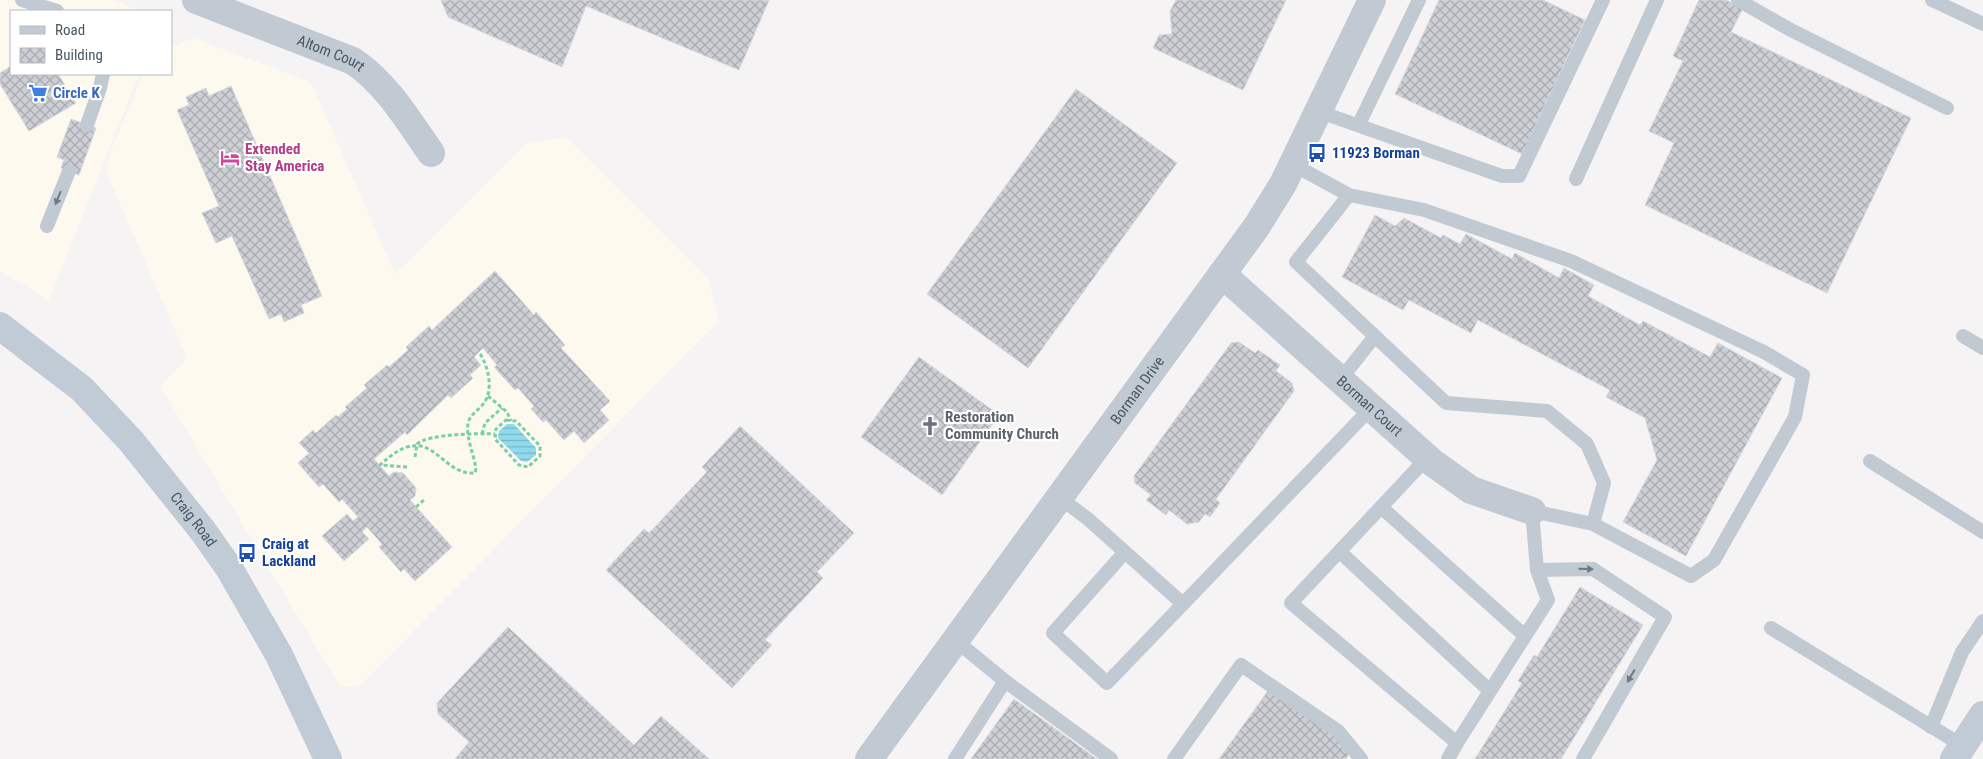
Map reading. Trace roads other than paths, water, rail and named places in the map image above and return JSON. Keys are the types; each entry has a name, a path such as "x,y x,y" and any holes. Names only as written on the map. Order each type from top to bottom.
{"main road":[{"name":"Craig Road","path":"0,326 82,389 131,441 203,530 230,568 279,655 328,759"},
{"path":"1959,752 1983,714"}],"street":[{"name":"Altom Court","path":"196,0 353,61 372,74 386,89 432,152"},
{"name":"Borman Drive","path":"869,759 1257,226 1283,184 1372,0"},
{"name":"Borman Court","path":"1222,274 1427,458 1471,490 1532,511"}],"lane":[{"path":"22,0 54,10"},
{"path":"1359,124 1419,0"},
{"path":"1576,178 1657,0"},
{"path":"1738,0 1789,29 1947,108"},
{"path":"1932,0 1983,24"},
{"path":"1317,111 1359,124 1502,176 1519,176 1598,2"},
{"path":"88,125 103,75"},
{"path":"1292,164 1349,195 1424,210 1571,262 1764,352 1804,375 1795,417 1714,560 1691,576 1593,524 1532,511 1537,570 1548,600 1448,759"},
{"path":"47,226 69,171"},
{"path":"1349,195 1296,262 1446,403 1547,411 1587,444 1604,483 1593,524"},
{"path":"1340,380 1375,336"},
{"path":"1963,336 1983,348"},
{"path":"1125,552 1053,633 1107,683 1371,408"},
{"path":"1427,458 1292,602 1457,743"},
{"path":"1870,461 1983,532"},
{"path":"1060,498 1125,552 1183,604"},
{"path":"1381,507 1525,636"},
{"path":"1340,552 1490,691"},
{"path":"1537,570 1593,569 1665,617 1584,759"},
{"path":"1931,727 1962,652 1983,622"},
{"path":"1771,628 1931,727 1959,752"},
{"path":"955,640 1006,681 1111,759"},
{"path":"1174,759 1241,665 1338,730 1361,759"},
{"path":"955,759 1006,681"}],"water":[{"path":"507,424 514,424 536,448 536,455 527,462 521,461 498,438 499,431"}],"place":[{"name":"Circle K","path":"38,93"},
{"name":"11923 Borman","path":"1317,153"},
{"name":"Extended Stay America","path":"230,158"},
{"name":"Restoration Community Church","path":"930,426"},
{"name":"Craig at Lackland","path":"247,553"}]}
